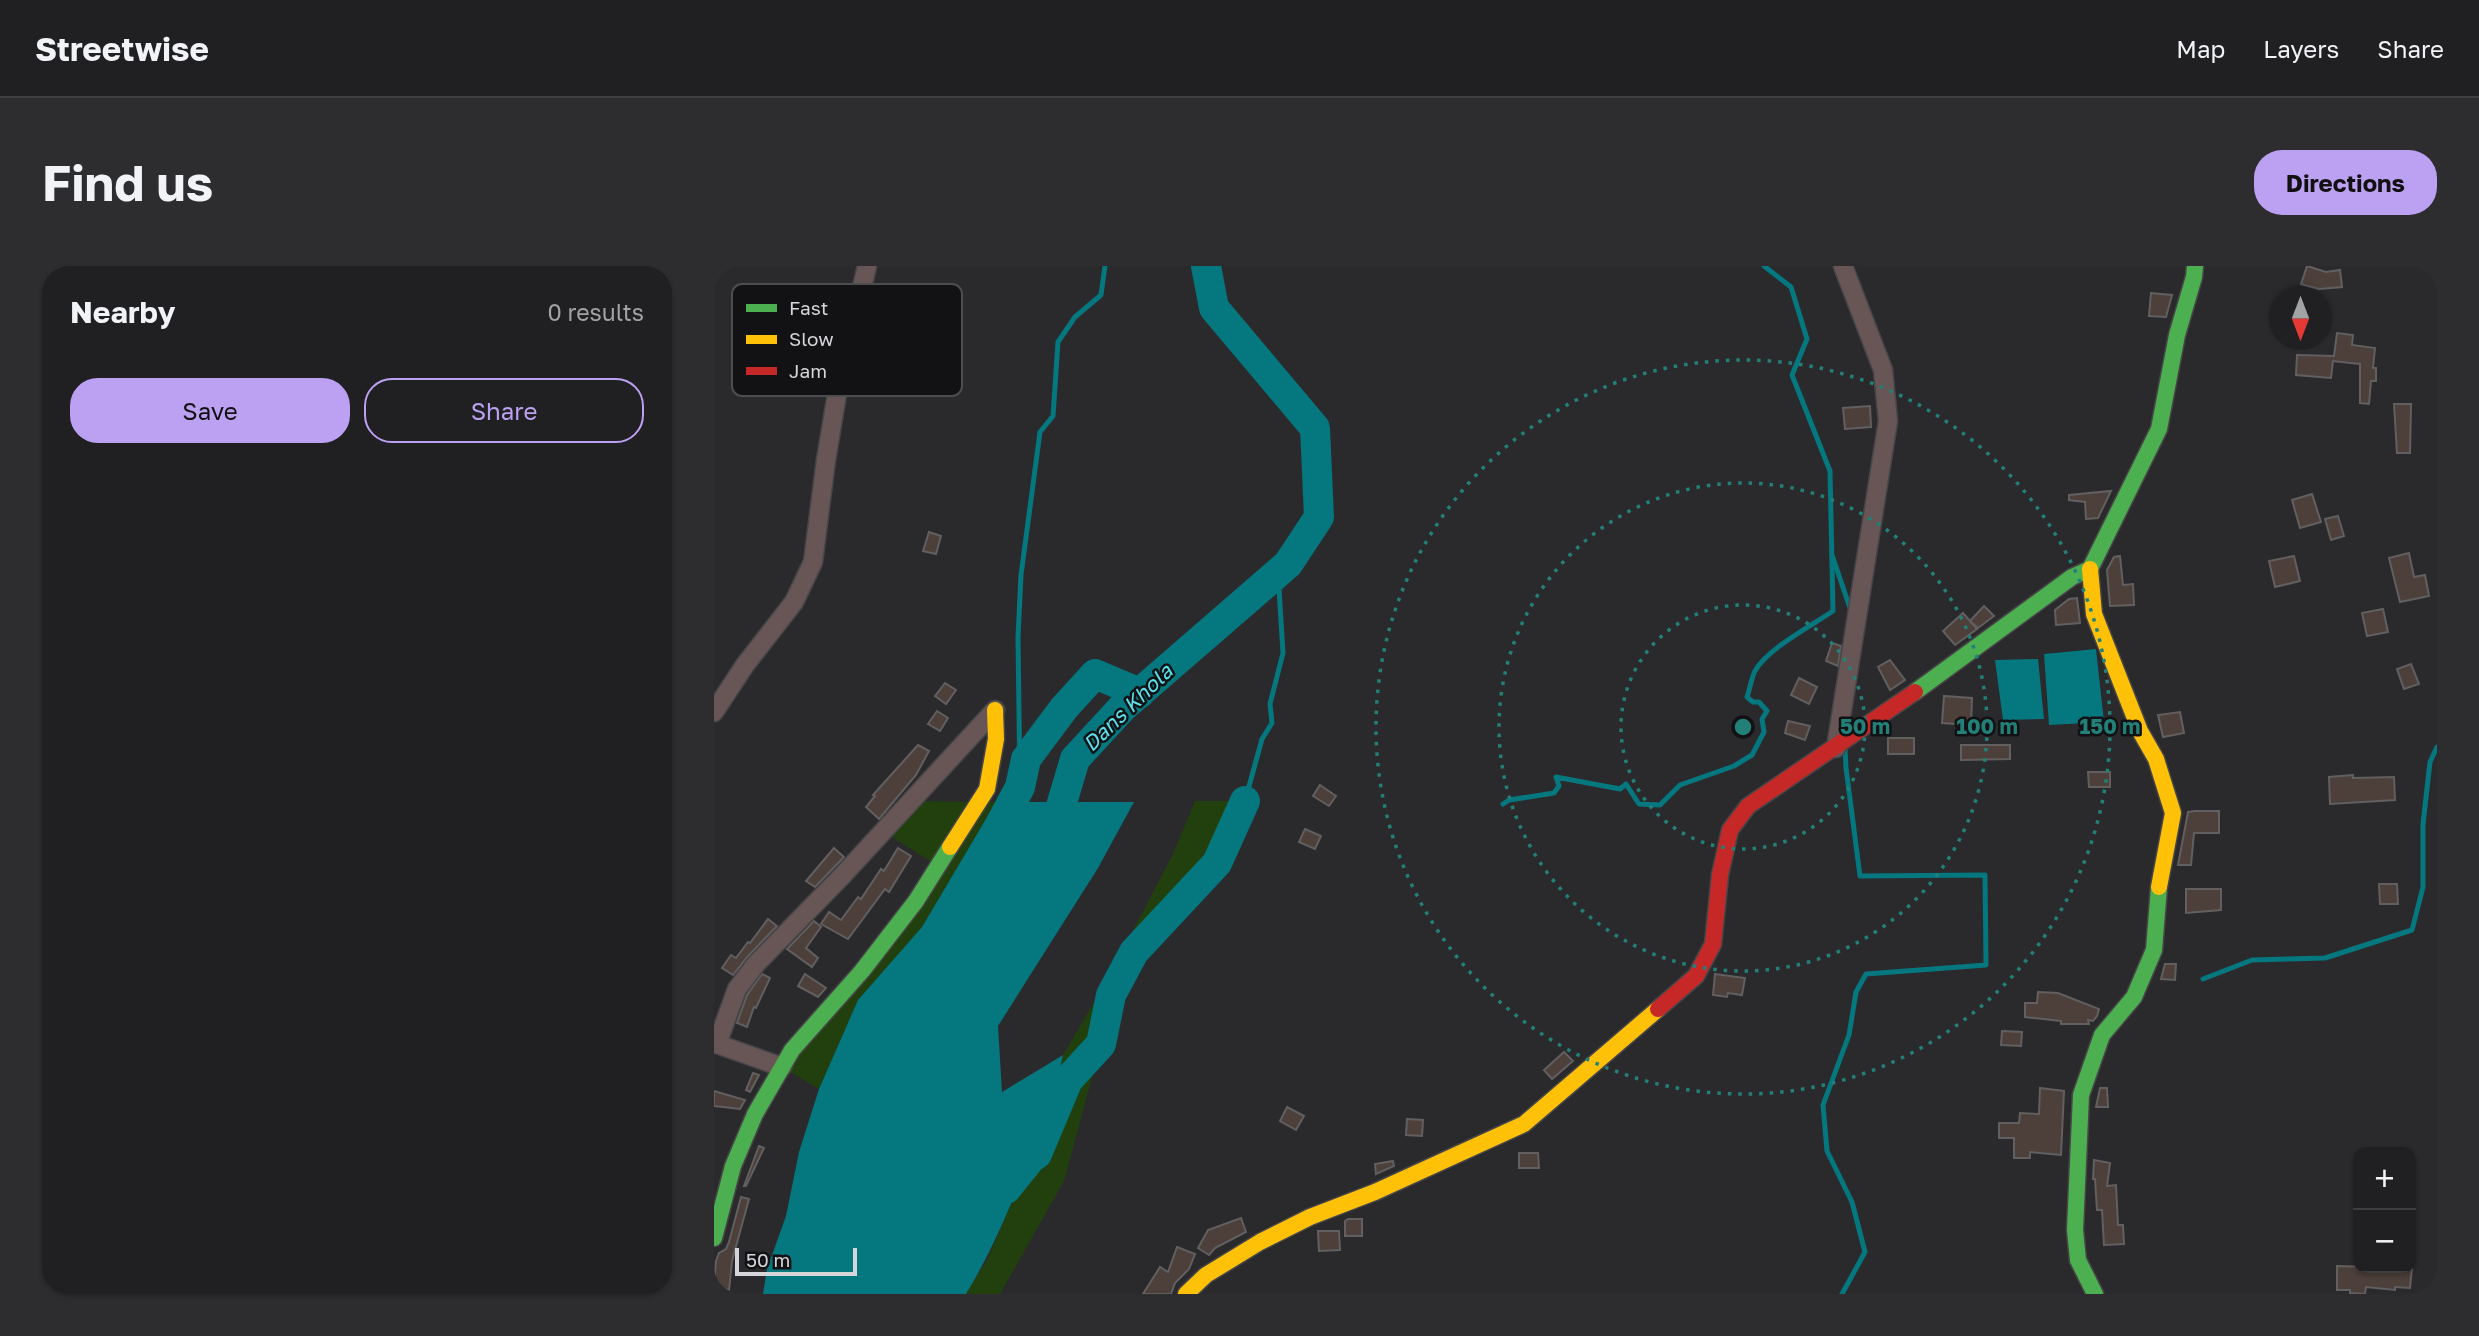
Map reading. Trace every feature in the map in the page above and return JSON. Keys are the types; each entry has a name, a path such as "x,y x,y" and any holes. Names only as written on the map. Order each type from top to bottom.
{"street":[{"path":"863,284 867,266"},
{"path":"1836,748 1888,421 1883,370 1843,266"},
{"path":"2095,1294 2078,1260 2075,1230 2081,1095 2102,1035 2134,997 2154,950 2159,881 2173,813 2156,759 2140,731 2094,614 2091,569 2159,429 2177,335 2195,266"},
{"path":"714,712 793,602 813,562 837,396"},
{"path":"1186,1294 1206,1275 1260,1242 1310,1217 1375,1192 1524,1124 1696,976 1713,944 1720,875 1730,830 1748,806 1956,664 2073,578 2091,569"},
{"path":"782,1067 716,1044 737,989 756,964 842,876 995,710"},
{"path":"714,1238 733,1166 755,1114 792,1050 862,971 916,901 988,789 996,739 995,710"}],"green space":[{"path":"904,801 996,802 922,927 858,1000 819,1089 782,1067 938,866 881,830"},
{"path":"1195,801 1245,801 1217,863 1134,952 1111,995 1101,1044 1064,1181 1000,1294 966,1294 987,1260 1031,1158 1058,1082 1063,1055 1106,982 1173,854"}],"water":[{"path":"2096,649 2104,722 2049,725 2044,654"},
{"path":"2038,659 2044,719 2003,720 1995,660"},
{"path":"996,802 1134,802 1098,868 998,1026 1002,1092 1063,1055 1038,1139 994,1242 966,1294 763,1294 767,1269 786,1216 799,1152 819,1089 858,1000 922,927"}],"building":[{"path":"2307,266 2326,272 2340,270 2342,287 2312,287 2301,284"},
{"path":"2151,293 2172,295 2166,317 2149,316"},
{"path":"2337,333 2353,335 2352,345 2375,348 2373,368 2376,368 2376,381 2371,381 2369,404 2360,403 2360,364 2333,361 2331,378 2296,375 2297,355 2334,356"},
{"path":"2394,404 2411,404 2410,453 2397,453"},
{"path":"1870,406 1871,427 1845,429 1843,408"},
{"path":"2111,491 2098,518 2086,519 2085,502 2069,500 2069,495"},
{"path":"2312,494 2321,522 2300,528 2292,500"},
{"path":"2338,516 2344,536 2331,540 2325,519"},
{"path":"929,532 941,536 936,554 923,551"},
{"path":"2409,553 2414,577 2425,575 2429,596 2400,602 2389,558"},
{"path":"2120,556 2123,585 2133,584 2134,605 2110,606 2107,570 2114,557"},
{"path":"2294,556 2300,581 2275,587 2269,561"},
{"path":"2077,598 2080,623 2056,625 2055,610 2069,599"},
{"path":"1984,606 1994,616 1978,628 1970,621"},
{"path":"2383,609 2388,632 2367,636 2362,613"},
{"path":"1963,613 1977,629 1955,645 1943,631"},
{"path":"1832,643 1841,646 1838,666 1826,661"},
{"path":"1890,660 1905,680 1890,690 1878,667"},
{"path":"2411,664 2419,684 2404,689 2397,669"},
{"path":"1799,678 1817,687 1809,704 1791,695"},
{"path":"945,683 956,690 946,704 935,696"},
{"path":"1944,696 1972,698 1971,725 1942,723"},
{"path":"937,711 948,718 940,731 928,724"},
{"path":"2180,712 2184,733 2163,737 2158,715"},
{"path":"1788,721 1810,726 1805,740 1785,733"},
{"path":"1888,738 1914,738 1914,754 1888,754"},
{"path":"918,745 929,751 916,775 879,819 866,807 875,796 873,795"},
{"path":"1961,745 2010,745 2010,759 1961,760"},
{"path":"2088,772 2110,772 2110,787 2089,787"},
{"path":"2353,775 2353,778 2394,777 2395,800 2330,804 2329,777"},
{"path":"1320,785 1336,796 1329,806 1313,796"},
{"path":"2219,811 2219,833 2194,833 2191,865 2178,865 2188,812"},
{"path":"1305,829 1321,836 1315,849 1299,842"},
{"path":"834,848 844,857 815,887 806,881"},
{"path":"898,848 911,856 889,892 885,889 848,939 821,924 829,912 841,920 858,897 861,899 881,869 884,871"},
{"path":"2379,884 2397,884 2398,904 2380,904"},
{"path":"2186,889 2221,889 2221,910 2186,913"},
{"path":"768,919 777,926 733,975 722,968 731,955 736,958"},
{"path":"814,921 821,927 806,948 818,958 812,967 787,949"},
{"path":"2165,964 2176,964 2175,980 2161,979"},
{"path":"762,974 770,978 756,1008 754,1007 747,1027 737,1023 747,995"},
{"path":"805,974 826,988 818,997 798,986"},
{"path":"1715,974 1745,978 1742,995 1713,995"},
{"path":"2038,992 2058,993 2099,1009 2097,1016 2093,1021 2088,1020 2089,1024 2061,1024 2061,1021 2025,1017 2025,1003 2037,1003"},
{"path":"2002,1031 2022,1032 2021,1046 2001,1045"},
{"path":"1564,1052 1573,1061 1552,1079 1544,1070"},
{"path":"753,1073 759,1075 750,1092 746,1090"},
{"path":"2040,1088 2064,1091 2061,1155 2030,1152 2030,1158 2014,1158 2014,1138 1999,1138 1999,1123 2019,1123 2020,1113 2039,1114"},
{"path":"2100,1088 2107,1088 2108,1107 2096,1107"},
{"path":"714,1091 745,1100 740,1109 714,1106"},
{"path":"1287,1107 1304,1116 1296,1130 1280,1121"},
{"path":"1407,1119 1423,1120 1422,1136 1406,1135"},
{"path":"759,1146 764,1148 744,1186"},
{"path":"1519,1153 1538,1153 1539,1168 1519,1168"},
{"path":"2094,1160 2110,1163 2107,1186 2116,1185 2118,1225 2123,1225 2124,1244 2104,1245 2102,1210 2097,1210 2093,1179"},
{"path":"1393,1161 1394,1166 1376,1174 1375,1164"},
{"path":"741,1197 749,1199 732,1261 729,1290 714,1288 716,1261 729,1242"},
{"path":"1241,1218 1246,1232 1215,1248 1209,1255 1198,1248 1208,1230"},
{"path":"1362,1219 1362,1236 1345,1236 1345,1221"},
{"path":"1318,1231 1339,1231 1340,1250 1319,1251"},
{"path":"1177,1247 1195,1254 1189,1269 1175,1283 1171,1294 1143,1294 1160,1267 1168,1272"},
{"path":"2337,1266 2353,1266 2353,1273 2412,1273 2410,1288 2395,1287 2395,1290 2366,1287 2365,1294 2337,1290"}],"waterway":[{"path":"1020,787 1018,637 1021,575 1040,432 1053,416 1058,342 1075,317 1101,295 1105,266"},
{"name":"Dans Khola","path":"1051,840 1075,759 1122,708 1288,564 1319,517 1315,428 1214,308 1206,266"},
{"path":"1503,804 1509,800 1554,793 1559,786 1556,777 1620,789 1626,784 1639,804 1660,805 1680,785 1734,766 1752,755 1764,732 1762,719 1767,711 1759,702 1753,702 1747,697 1755,671 1779,646 1833,611 1830,471 1792,375 1807,339 1791,287 1764,266"},
{"path":"1832,555 1851,611"},
{"path":"1245,801 1262,739 1272,723 1270,704 1283,653 1278,573"},
{"path":"993,838 1020,787 1026,759 1064,708 1095,674 1140,693"},
{"path":"2203,979 2252,960 2325,958 2412,930 2423,887 2423,824 2430,762 2437,747"},
{"path":"1842,1294 1865,1252 1852,1202 1827,1151 1823,1105 1849,1035 1856,992 1866,974 1986,965 1985,875 1860,876 1845,748"},
{"path":"1006,1189 1037,1154 1068,1080 1101,1044 1111,995 1134,952 1217,863 1245,801"}],"traffic: fast":[{"path":"1915,692 2072,577 2090,569 2159,429 2177,335 2195,266"},
{"path":"714,1238 733,1166 755,1114 792,1050 862,971 916,901 950,847"},
{"path":"2095,1294 2078,1260 2075,1230 2081,1095 2102,1035 2134,997 2154,950 2159,887"}],"traffic: slow":[{"path":"2090,569 2094,614 2140,731 2156,759 2173,813 2159,887"},
{"path":"950,847 987,789 996,739 995,710"},
{"path":"1186,1294 1206,1275 1260,1242 1310,1217 1375,1192 1524,1124 1658,1009"}],"traffic: jam":[{"path":"1658,1009 1696,976 1713,944 1720,875 1730,830 1748,806 1915,692"}]}
